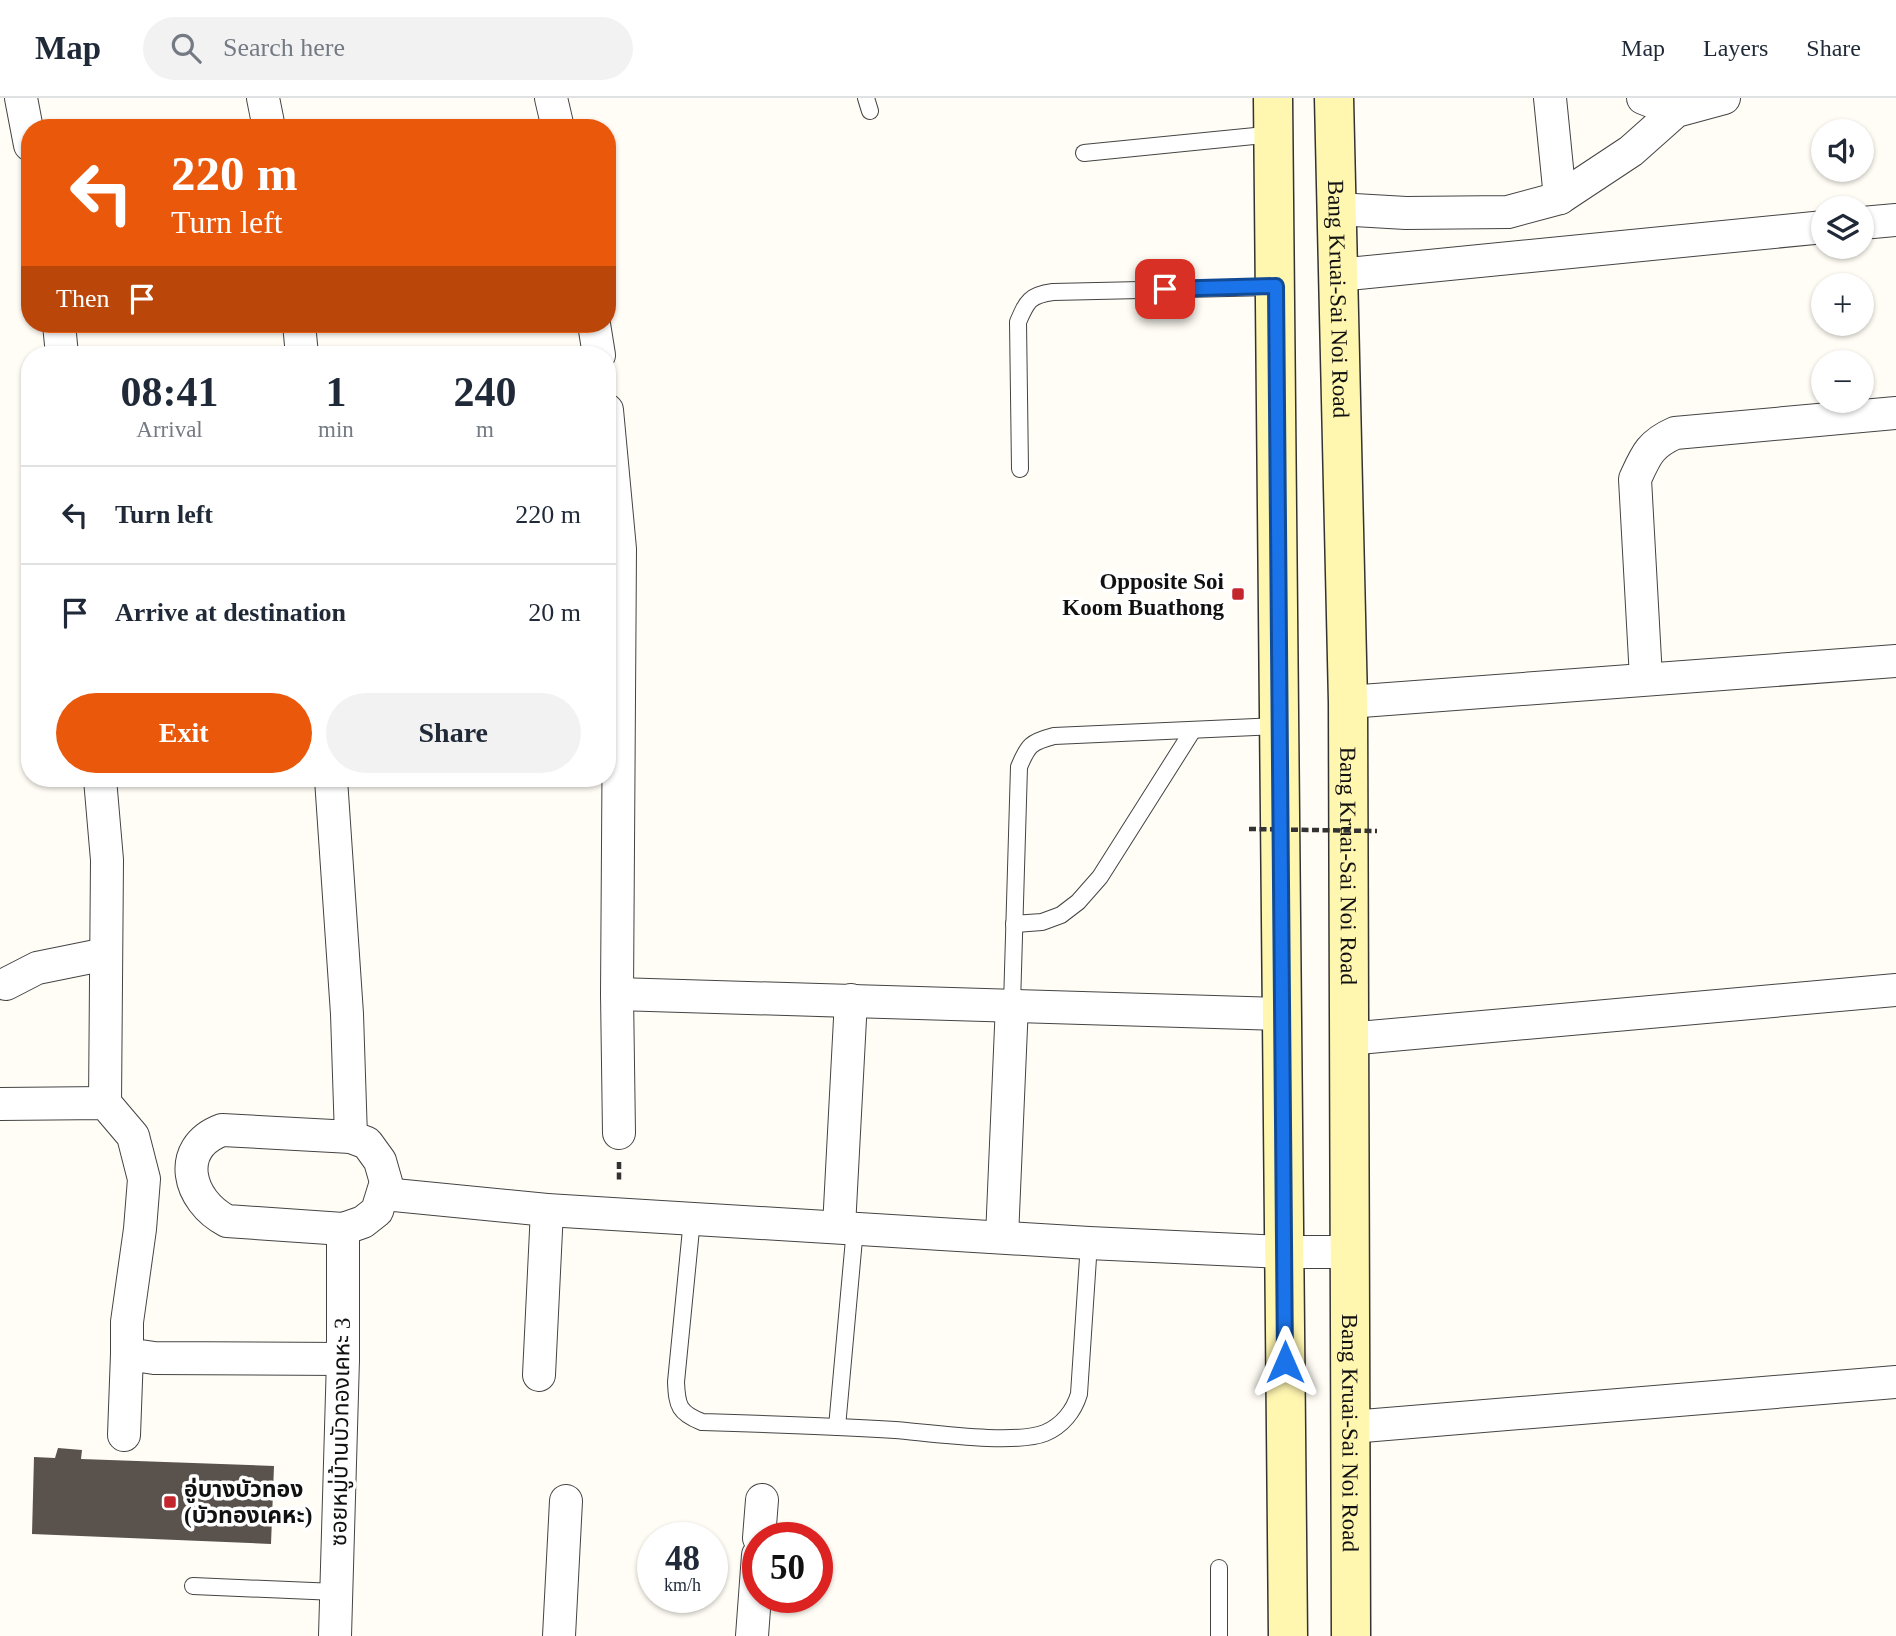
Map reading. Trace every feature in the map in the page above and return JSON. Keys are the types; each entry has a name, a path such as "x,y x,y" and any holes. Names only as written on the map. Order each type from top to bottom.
{"main road":[{"name":"Bang Kruai-Sai Noi Road","path":"1334,98 1348,702 1351,1636"},
{"path":"1274,116 1288,1636"}],"street":[{"path":"21,98 25,119"},
{"path":"264,98 268,119"},
{"path":"551,98 556,119"},
{"path":"1550,98 1560,198"},
{"path":"1643,98 1676,111"},
{"path":"1337,209 1406,213 1508,212 1560,198 1630,152 1676,111 1724,98"},
{"path":"1874,222 1896,219"},
{"path":"1338,275 1811,228"},
{"path":"1646,678 1635,479 1645,457 1658,440 1675,433 1896,413"},
{"path":"616,506 620,549 617,994 619,1133"},
{"path":"1348,702 1896,661"},
{"path":"101,787 107,860 106,1103 133,1136 144,1179 127,1322 124,1435"},
{"path":"332,787 347,1014 351,1137"},
{"path":"6,984 37,968 106,954"},
{"path":"1348,1039 1896,990"},
{"path":"617,994 1283,1014"},
{"path":"847,1228 851,1000"},
{"path":"1002,1237 1012,1004"},
{"path":"0,1104 106,1103"},
{"path":"222,1130 351,1137 367,1143 380,1161 386,1182 377,1211 363,1222 343,1229 227,1220 213,1214 200,1199 192,1179 192,1161 197,1146 208,1135 222,1130"},
{"path":"144,1179 192,1179"},
{"path":"384,1194 547,1210 1089,1243 1284,1252 1349,1252"},
{"path":"538,1375 547,1210"},
{"name":"ซอยหมู่บ้านบัวทองเคหะ 3","path":"335,1636 343,1359 343,1229"},
{"path":"128,1354 153,1358 343,1359"},
{"path":"1351,1427 1896,1382"},
{"path":"760,1522 762,1500"},
{"path":"559,1636 566,1501"},
{"path":"752,1636 754,1613"}],"lane":[{"path":"1084,153 1274,116"},
{"path":"1020,469 1018,322 1026,303 1038,294 1276,286"},
{"path":"1012,1004 1018,767 1027,747 1038,740 1054,736 1280,726"},
{"path":"1014,923 1042,922 1061,915 1078,902 1100,877 1193,730"},
{"path":"692,1219 676,1382 677,1402 686,1416 702,1422 1015,1438 1045,1433 1075,1408 1079,1394 1089,1243"},
{"path":"837,1427 847,1228"},
{"path":"1219,1568 1219,1636"},
{"path":"193,1586 336,1592"}],"path":[{"path":"1249,829 1377,831"},
{"path":"619,1133 620,1214"}],"building":[{"path":"58,1448 82,1450 81,1459 274,1466 271,1544 32,1534 34,1457 55,1458"}],"place":[{"name":"Opposite Soi Koom Buathong","path":"1238,594"},
{"name":"อู่บางบัวทอง (บัวทองเคหะ)","path":"170,1502"}],"route":[{"path":"1165,289 1276,286 1285,1362"}]}
